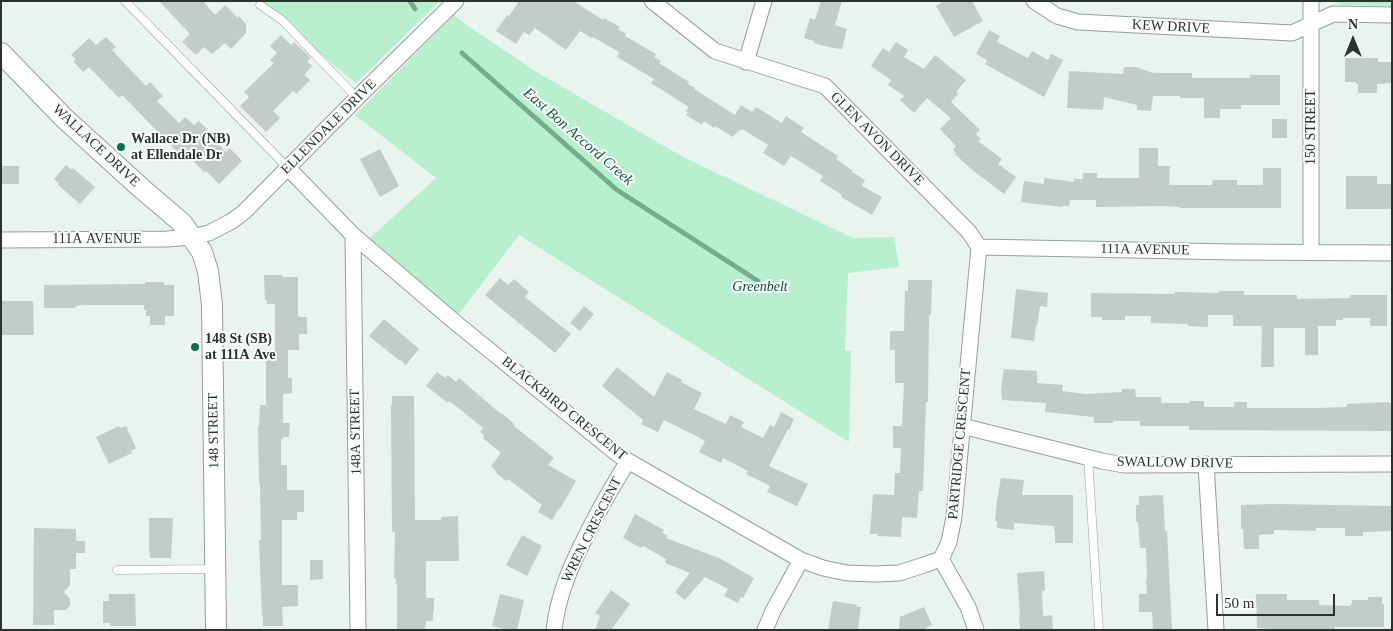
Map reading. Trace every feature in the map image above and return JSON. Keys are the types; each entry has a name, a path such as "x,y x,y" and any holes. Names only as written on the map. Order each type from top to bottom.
{"street":[{"name":"ELLENDALE DRIVE","path":"192,237 209,233 232,222 254,203 456,1"},
{"name":"GLEN AVON DRIVE","path":"652,1 715,51 824,86 969,232 979,248"},
{"path":"746,62 764,1"},
{"name":"KEW DRIVE","path":"1034,1 1057,16 1088,23 1292,34 1333,14 1392,15"},
{"name":"150 STREET","path":"1311,1 1311,252"},
{"name":"WALLACE DRIVE","path":"1,53 64,118 133,182 182,223 192,237"},
{"name":"BLACKBIRD CRESCENT","path":"288,168 353,235 472,335 628,461 801,560 823,568 847,573 899,573 941,559"},
{"name":"148A STREET","path":"353,235 358,630"},
{"name":"111A AVENUE","path":"1,240 167,239 192,237"},
{"name":"148 STREET","path":"192,237 202,252 208,271 212,305 216,630"},
{"name":"111A AVENUE","path":"979,248 1392,253"},
{"name":"PARTRIDGE CRESCENT","path":"941,559 950,542 954,517 979,248"},
{"name":"SWALLOW DRIVE","path":"962,426 1124,465 1392,464"},
{"name":"WREN CRESCENT","path":"554,630 559,599 569,572 594,520 628,461"},
{"path":"1206,464 1216,630"},
{"path":"941,559 968,607 976,630"},
{"path":"765,630 773,611 801,560"}],"lane":[{"path":"125,1 288,168"},
{"path":"260,4 282,20 358,98"},
{"path":"1088,457 1099,630"},
{"path":"117,570 216,569"}],"green space":[{"path":"255,1 440,1 356,83"},
{"path":"1330,1 1392,1 1392,6 1342,5"},
{"name":"Greenbelt","path":"454,15 535,71 683,157 853,238 894,237 899,267 848,273 845,351 851,351 849,442 519,235 458,315 370,238 436,178 355,115"}],"building":[{"path":"159,1 203,1 215,15 225,5 246,24 246,33 231,49 225,43 212,54 204,47 196,55 182,42 190,34"},
{"path":"519,1 573,1 603,20 604,18 620,27 618,29 626,34 625,36 656,54 654,57 661,61 659,63 689,82 688,84 694,89 735,115 741,105 752,112 756,107 782,123 786,116 804,128 801,132 838,156 836,159 865,180 862,186 882,197 872,215 841,197 842,195 820,181 823,176 791,156 784,166 763,153 768,145 742,129 733,137 715,126 714,128 704,121 702,125 686,115 689,107 651,83 654,79 617,57 619,52 593,37 580,31 566,50 535,28 529,35 524,32 516,44 496,31"},
{"path":"821,1 842,1 835,25 847,29 842,49 814,43 814,41 804,38 810,18 815,20"},
{"path":"944,1 972,1 983,21 954,37 936,6"},
{"path":"989,30 1000,36 997,42 1028,58 1032,51 1048,60 1051,54 1063,60 1044,97 985,64 987,60 976,54"},
{"path":"281,35 291,45 294,42 311,58 307,61 312,66 304,75 310,80 296,94 293,91 273,111 280,118 266,132 240,106 249,97 244,92 274,63 270,60 277,53 270,46"},
{"path":"106,37 116,47 112,50 146,86 150,82 163,96 157,101 179,123 185,117 194,125 199,121 208,130 206,132 226,152 230,148 242,161 219,184 206,171 204,172 185,152 181,156 122,95 119,98 89,67 83,72 74,62 76,59 71,55 89,38 96,45"},
{"path":"896,42 908,50 904,57 924,69 935,55 966,80 956,92 958,94 951,102 980,130 976,134 981,139 978,141 1002,159 998,164 1016,177 1004,194 971,169 955,154 953,150 956,146 940,129 951,118 927,98 914,113 900,100 904,96 888,85 891,80 871,66 883,48 889,52"},
{"path":"1345,58 1378,58 1378,62 1392,62 1392,83 1377,84 1377,93 1358,93 1358,84 1356,82 1345,82"},
{"path":"1124,67 1135,67 1154,73 1192,73 1192,78 1250,78 1250,75 1280,75 1280,105 1241,105 1241,109 1220,109 1220,118 1204,118 1204,98 1180,98 1180,96 1153,96 1151,111 1137,110 1137,105 1104,97 1103,110 1067,108 1069,71 1123,74"},
{"path":"1272,119 1287,119 1287,138 1272,138"},
{"path":"1139,148 1158,148 1158,166 1170,166 1169,185 1212,185 1213,180 1237,180 1237,185 1263,185 1263,168 1281,168 1281,208 1096,207 1096,200 1070,200 1069,206 1062,207 1021,202 1024,181 1044,184 1044,178 1074,182 1074,179 1083,179 1083,173 1097,173 1097,178 1139,178"},
{"path":"380,149 399,186 380,197 360,159"},
{"path":"66,165 72,170 73,168 95,187 80,204 58,185 54,179"},
{"path":"1,166 19,166 19,184 1,184"},
{"path":"1346,176 1377,176 1377,184 1392,184 1392,209 1346,209"},
{"path":"264,275 298,277 298,316 307,317 307,334 299,334 299,350 288,350 288,378 292,378 292,393 283,394 283,423 290,423 289,437 281,439 281,465 287,465 287,490 304,490 304,512 297,512 297,520 282,520 282,585 298,585 298,606 282,607 283,626 263,626 262,616 258,426 260,405 266,405 266,358 275,358 275,304 267,304 267,300 265,300"},
{"path":"500,278 508,285 514,279 529,292 525,297 571,334 555,353 485,295"},
{"path":"908,280 932,280 931,315 929,315 928,402 926,402 923,491 919,491 917,518 902,517 901,537 878,536 878,534 870,534 873,494 894,495 895,473 900,473 901,448 893,448 893,426 902,426 904,383 895,383 895,350 890,350 890,331 904,331 905,291 908,291"},
{"path":"145,282 164,282 164,285 174,285 174,316 165,316 165,325 150,325 150,316 146,316 144,305 85,305 75,306 76,308 44,308 44,285 145,284"},
{"path":"1016,289 1048,293 1047,307 1040,306 1034,341 1011,338"},
{"path":"1219,291 1244,291 1244,295 1297,295 1297,299 1350,298 1350,295 1387,295 1387,326 1370,326 1370,318 1343,318 1343,320 1336,320 1336,326 1318,326 1318,355 1305,355 1305,328 1274,328 1274,367 1261,367 1262,326 1233,326 1233,315 1208,315 1208,327 1188,326 1188,324 1151,323 1151,316 1125,316 1125,320 1102,320 1102,317 1091,317 1091,293 1175,294 1175,292 1219,293"},
{"path":"1,301 33,301 34,335 1,335"},
{"path":"584,306 594,314 580,331 570,323"},
{"path":"384,319 419,349 406,365 369,336"},
{"path":"617,367 654,397 667,372 702,393 694,409 726,424 730,415 744,422 741,427 763,438 770,425 774,427 781,412 794,419 769,466 808,484 797,506 767,492 770,486 746,474 748,471 723,458 721,463 699,452 705,441 696,436 664,420 658,432 641,424 643,420 602,386"},
{"path":"1004,369 1037,371 1037,383 1063,385 1062,391 1086,394 1122,392 1122,389 1135,389 1136,397 1161,397 1161,403 1204,401 1204,407 1234,407 1234,402 1247,402 1247,408 1315,408 1347,407 1347,404 1389,402 1392,403 1392,431 1189,430 1189,426 1140,426 1140,421 1094,423 1094,417 1045,412 1046,403 1002,400 1001,389"},
{"path":"437,372 445,378 448,375 456,382 459,378 554,458 548,465 576,481 552,520 538,512 542,505 508,479 506,481 496,473 491,466 501,453 483,438 484,435 480,432 483,428 449,401 448,403 426,386"},
{"path":"392,396 414,396 415,520 441,520 441,517 458,516 459,561 426,561 426,598 434,598 434,612 433,621 426,621 425,630 397,630 397,584 396,578 394,578 395,532 392,532"},
{"path":"119,426 120,428 126,426 136,448 131,451 132,453 109,464 96,437"},
{"path":"1001,478 1024,480 1022,495 1073,495 1073,543 1055,543 1054,526 1014,523 1014,530 997,528 997,521 995,521"},
{"path":"1163,495 1165,531 1167,531 1172,630 1153,630 1152,612 1139,612 1139,594 1147,594 1147,579 1146,548 1140,548 1138,522 1136,522 1136,505 1139,505 1139,496"},
{"path":"1241,505 1392,506 1392,531 1363,532 1363,536 1345,536 1345,528 1316,528 1316,531 1274,530 1274,534 1259,535 1259,549 1244,549 1243,529 1241,529"},
{"path":"635,514 664,530 662,533 668,536 666,538 719,558 754,578 743,598 741,597 738,603 724,596 728,589 705,577 685,600 675,592 690,573 665,563 666,559 643,546 641,548 623,538"},
{"path":"149,518 173,518 171,558 150,558"},
{"path":"34,528 76,529 76,541 85,541 85,553 76,553 76,569 70,569 70,585 64,592 70,599 70,605 66,610 54,610 54,625 33,625"},
{"path":"522,535 542,546 527,576 506,565"},
{"path":"310,560 323,560 323,579 310,580"},
{"path":"1044,571 1045,590 1042,591 1043,616 1052,615 1053,630 1020,630 1017,573"},
{"path":"611,590 630,604 611,630 595,630 600,616 595,613"},
{"path":"109,594 135,594 136,626 110,626 110,623 103,623 103,601 109,601"},
{"path":"500,594 524,600 517,630 492,626"},
{"path":"1256,594 1287,594 1287,600 1319,600 1319,605 1351,606 1352,600 1368,600 1368,597 1382,597 1382,604 1384,604 1384,627 1335,627 1335,629 1291,630 1257,628"},
{"path":"833,601 861,607 858,630 828,630"},
{"path":"924,607 932,625 923,630 899,630 900,617"}],"waterway":[{"name":"East Bon Accord Creek","path":"410,1 415,9"},
{"name":"East Bon Accord Creek","path":"462,53 617,190 758,281"}],"place":[{"name":"Wallace Dr (NB) at Ellendale Dr","path":"121,147"},
{"name":"148 St (SB) at 111A Ave","path":"195,347"}]}
